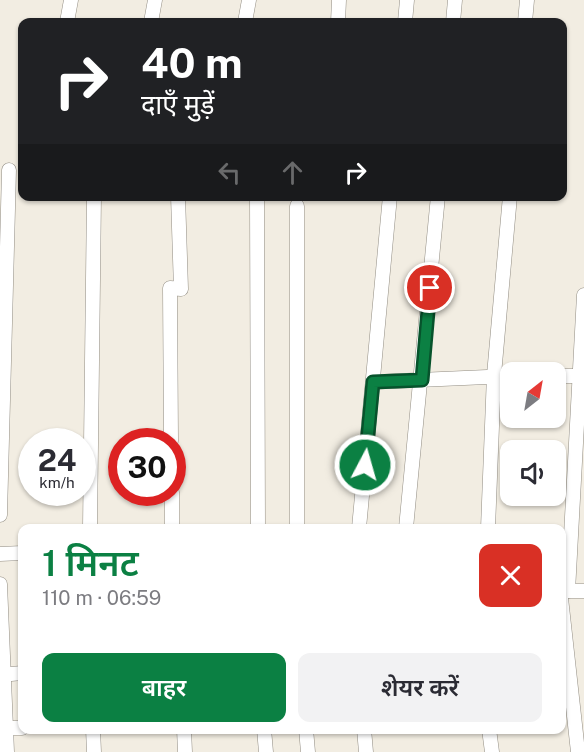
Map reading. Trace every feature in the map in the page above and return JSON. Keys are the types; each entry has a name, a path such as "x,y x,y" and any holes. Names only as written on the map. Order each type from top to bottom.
{"street":[{"path":"68,18 71,0"},
{"path":"152,18 154,0"},
{"path":"246,18 249,0"},
{"path":"338,18 339,0"},
{"path":"405,18 407,0"},
{"path":"453,18 455,0"},
{"path":"525,18 527,0"},
{"path":"0,515 9,170"},
{"path":"90,524 94,201"},
{"path":"171,428 170,288 181,289 177,201"},
{"path":"256,201 258,524"},
{"path":"359,524 390,201"},
{"path":"406,524 438,201"},
{"path":"488,524 494,375 510,201"},
{"path":"297,206 297,524"},
{"path":"566,557 581,376 584,295"},
{"path":"373,382 500,375"},
{"path":"172,506 172,524"},
{"path":"0,554 18,553"},
{"path":"0,584 3,728 7,752"},
{"path":"566,593 584,591"},
{"path":"566,625 578,752"},
{"path":"2,674 18,673"},
{"path":"93,734 94,752"},
{"path":"184,734 185,752"},
{"path":"264,734 266,752"},
{"path":"306,734 308,752"},
{"path":"364,734 366,752"},
{"path":"490,734 492,752"}],"route":[{"path":"365,465 373,382 422,380 430,288"}]}
